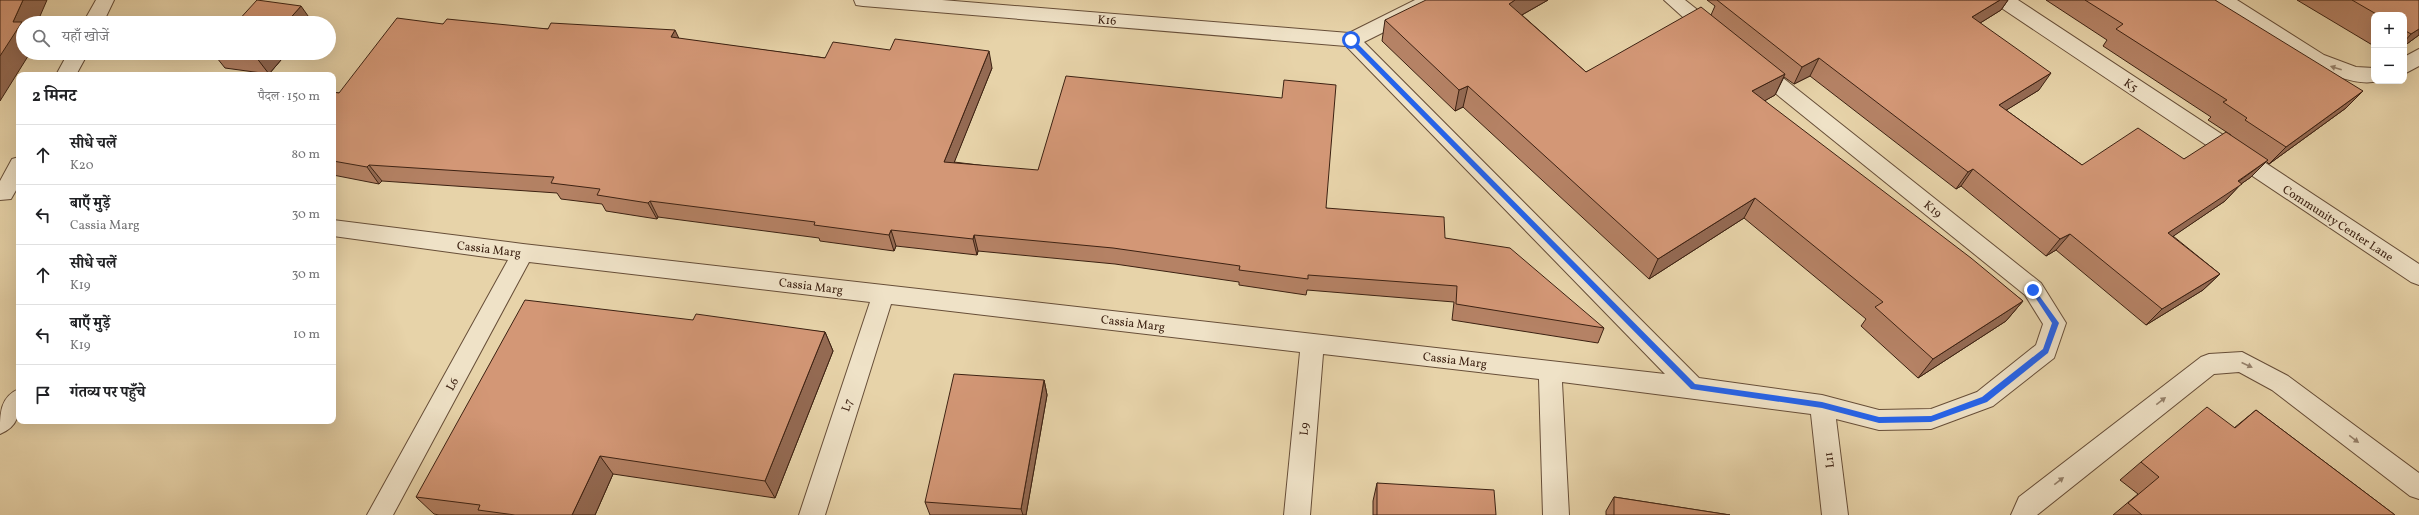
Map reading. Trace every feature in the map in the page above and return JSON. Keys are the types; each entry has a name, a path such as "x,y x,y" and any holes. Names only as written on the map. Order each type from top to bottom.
{"street":[{"path":"97,16 105,0"},
{"name":"K16","path":"863,0 912,2 1351,40"},
{"path":"1431,0 1351,40 1693,387"},
{"name":"K19","path":"1673,0 2033,290 2055,323 2046,351 1985,400 1931,419"},
{"name":"K5","path":"2004,0 2257,170"},
{"path":"2223,0 2323,64 2364,76 2371,75"},
{"path":"2407,65 2419,56"},
{"path":"68,72 74,60"},
{"name":"Community Center Lane","path":"2257,170 2419,276"},
{"path":"8,194 16,173"},
{"name":"Cassia Marg","path":"336,228 523,253 1693,387 1822,405 1879,420 1931,419"},
{"name":"L6","path":"380,515 523,253"},
{"name":"L7","path":"812,515 883,295"},
{"name":"L9","path":"1297,515 1312,344"},
{"path":"2024,515 2028,505 2208,364 2242,362 2280,383 2419,488"},
{"path":"1550,371 1556,515"},
{"path":"0,423 16,403"},
{"name":"L11","path":"1822,405 1835,515"}],"building":[{"path":"0,0 23,0 13,22 16,22 16,31 0,56"},
{"path":"257,0 301,6 292,16 242,16"},
{"path":"1426,0 1515,0 1509,4 1586,72 1701,7 1785,74 1752,91 1971,258 2023,301 1933,359 1875,307 1883,302 1755,198 1658,259 1468,86 1459,90 1385,20"},
{"path":"1717,0 2000,0 1972,17 2051,73 1999,105 2082,165 2138,128 2184,159 2226,132 2268,160 2238,181 2242,184 2168,233 2220,274 2162,309 2070,234 2060,239 1973,169 1968,172 1819,58 1802,67"},
{"path":"2085,0 2215,0 2363,91 2286,147 2245,120 2247,118 2223,102 2227,100 2116,29 2123,24"},
{"path":"2352,0 2419,0 2419,29 2411,34 2407,32 2407,12 2373,12"},
{"path":"397,18 443,24 447,19 548,29 551,23 675,30 671,37 825,58 833,42 890,50 895,39 989,51 944,162 1038,170 1066,76 1282,98 1284,80 1336,85 1326,208 1444,217 1445,238 1510,248 1604,328 1456,304 1457,286 1308,275 1308,279 1239,270 1240,266 1113,248 974,235 973,239 891,230 889,235 814,225 815,222 650,201 648,203 597,195 600,189 551,183 554,177 369,165 367,167 336,162 336,92 339,93"},
{"path":"525,300 693,320 696,314 825,332 765,481 600,456 572,515 515,515 478,510 480,505 416,497"},
{"path":"954,374 1044,380 1021,509 925,502"},
{"path":"2207,407 2235,428 2256,410 2395,515 2142,515 2128,503 2159,477 2141,462"},
{"path":"1377,483 1494,490 1496,515 1377,515"},
{"path":"1614,497 1730,515 1614,515"}],"route":[{"path":"1351,40 1693,387 1822,405 1879,420 1931,419 1985,400 2046,351 2055,323 2033,290"}]}
